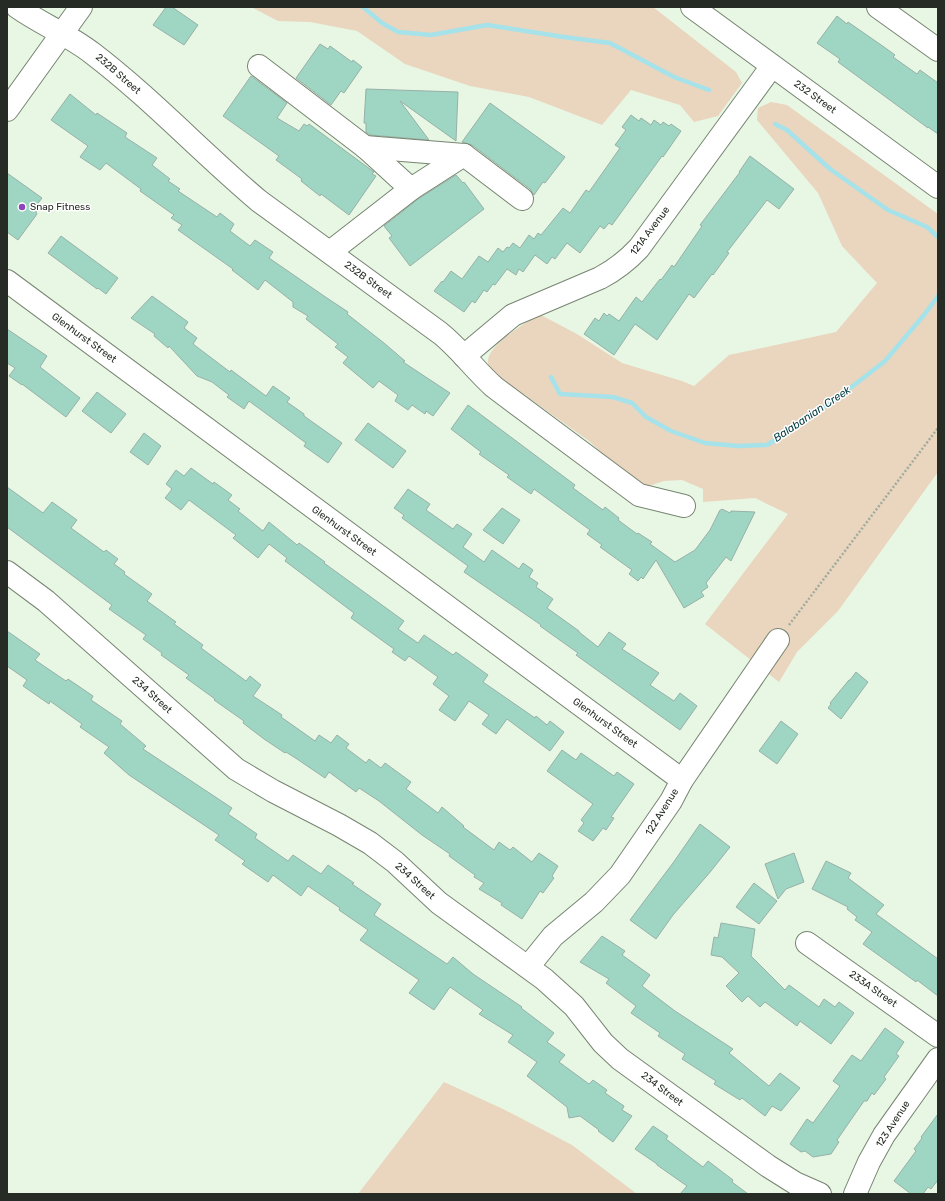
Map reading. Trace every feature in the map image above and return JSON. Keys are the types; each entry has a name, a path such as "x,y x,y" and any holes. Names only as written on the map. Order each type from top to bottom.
{"street":[{"name":"232B Street","path":"17,7 86,48 118,74 237,183 259,201 440,333 451,342 480,375 494,387 639,495 684,506"},
{"path":"7,110 81,7"},
{"name":"232 Street","path":"692,7 938,187"},
{"path":"878,7 938,50"},
{"path":"259,66 365,147 411,189"},
{"name":"121A Avenue","path":"464,356 513,315 600,278 628,260 639,248 772,66"},
{"path":"365,147 464,155 522,199"},
{"path":"330,252 411,189 464,155"},
{"name":"Glenhurst Street","path":"7,281 682,780"},
{"name":"234 Street","path":"7,572 46,601 236,769 273,791 339,825 370,843 395,862 439,903 544,979 570,1002 603,1043 620,1059 768,1166 795,1183 820,1194"},
{"name":"122 Avenue","path":"528,967 553,936 604,893 620,875 671,801 682,780 778,640"},
{"name":"233A Street","path":"807,943 938,1036"},
{"name":"123 Avenue","path":"855,1194 869,1162 884,1135 938,1059"}],"path":[{"path":"778,640 938,428"}],"shaded area":[{"path":"251,7 653,7 736,72 742,83 718,116 694,122 680,105 631,90 602,125 529,97 470,86 405,64 357,31 310,22 278,21"},
{"path":"771,102 787,105 938,214 938,472 838,611 797,652 779,682 705,624 788,514 755,498 703,502 703,489 682,480 664,481 640,489 589,441 495,374 488,365 490,355 501,341 527,322 541,315 577,334 622,363 694,386 729,355 836,332 877,283 842,246 818,193 757,120 758,108"},
{"path":"444,1082 503,1109 572,1145 637,1194 358,1194"}],"building":[{"path":"166,7 172,7 198,25 184,45 153,25"},
{"path":"837,16 884,47 895,55 893,57 917,74 920,70 938,83 938,134 838,62 840,59 817,43"},
{"path":"320,44 328,49 330,46 352,62 353,60 362,67 344,93 341,91 331,105 296,78"},
{"path":"251,76 287,103 277,118 299,131 304,124 307,126 309,124 374,172 372,174 376,176 349,215 321,194 320,196 301,181 302,179 276,160 279,156 223,116"},
{"path":"366,89 458,92 456,141 400,101 429,140 370,135 366,132 366,123 364,123"},
{"path":"70,94 96,115 97,113 127,133 125,137 157,158 152,165 170,179 168,181 180,189 178,191 217,217 220,213 234,224 230,231 250,246 255,240 273,252 269,258 348,312 347,314 405,361 403,362 450,393 433,416 426,411 425,414 412,405 408,410 395,401 398,395 379,381 373,388 343,363 348,357 335,347 338,344 306,319 308,316 293,307 293,302 265,280 258,290 232,270 233,269 178,230 182,225 171,218 174,215 140,191 141,189 106,163 100,170 80,157 88,146 51,120"},
{"path":"490,103 565,157 545,183 543,182 534,195 530,189 472,145 462,142"},
{"path":"631,115 639,121 641,118 651,125 654,120 661,125 663,122 669,126 671,124 681,131 612,225 609,223 604,229 600,226 580,253 567,243 555,259 552,257 547,264 535,255 523,272 519,269 516,275 507,269 495,285 493,284 487,292 484,290 475,303 472,301 464,312 434,291 451,271 462,279 479,256 488,262 498,248 503,252 513,243 520,248 529,235 534,239 538,233 541,235 563,208 570,213 586,190 589,192 620,148 615,145 626,130 622,127"},
{"path":"750,156 794,189 779,209 767,200 727,252 729,253 713,275 712,274 694,298 689,294 657,340 635,324 614,355 584,334 595,318 599,321 604,313 607,316 609,314 619,321 636,297 642,302 672,265 674,267 702,226 700,225 740,172"},
{"name":"Snap Fitness","path":"7,173 42,198 36,206 39,208 36,212 37,214 18,240 7,232"},
{"path":"456,175 463,183 464,182 484,209 410,266 389,238 392,236 384,226 418,199"},
{"path":"61,236 118,278 106,294 48,253"},
{"path":"152,296 188,322 184,328 197,338 193,344 230,372 231,370 266,396 273,386 290,398 287,402 342,443 328,463 304,446 306,443 249,401 244,409 227,397 229,395 212,382 197,376 169,346 168,348 154,336 155,334 131,318"},
{"path":"7,329 47,356 40,367 80,398 66,417 9,376 15,368 7,363"},
{"path":"97,392 126,414 111,433 82,411"},
{"path":"468,405 575,485 573,488 603,510 605,507 619,518 618,520 637,534 638,533 652,542 650,544 675,562 695,550 710,530 720,510 722,509 730,513 731,511 755,512 731,561 726,557 706,583 708,587 701,592 704,596 684,608 656,560 643,579 641,577 638,581 629,574 632,570 600,547 602,545 587,534 590,530 534,489 531,494 507,477 509,475 479,454 481,452 451,429"},
{"path":"368,423 406,451 393,468 355,440"},
{"path":"144,433 161,446 148,465 130,452"},
{"path":"191,468 213,484 214,482 232,495 228,500 240,509 238,511 263,531 269,522 297,545 299,543 404,621 398,629 418,643 424,635 453,655 456,652 488,675 483,682 535,718 536,716 547,725 550,721 564,732 550,751 507,719 496,734 482,724 489,715 469,701 455,721 439,710 449,696 433,684 438,677 409,656 405,661 392,652 394,649 351,618 354,613 285,561 287,558 269,544 258,558 233,538 236,535 189,500 181,510 165,498 172,489 166,484 176,470 184,476"},
{"path":"7,487 43,513 52,502 77,520 71,528 104,552 106,550 118,559 114,564 125,572 124,574 152,594 147,601 176,622 174,624 203,645 201,648 246,681 250,676 261,685 253,696 282,715 281,717 315,741 319,735 331,743 337,735 349,744 346,748 366,763 369,759 381,768 385,763 411,782 406,789 438,813 442,807 464,826 463,827 494,850 499,842 510,850 513,847 532,862 539,853 558,866 552,876 554,878 543,893 540,891 522,919 501,905 502,903 479,889 484,883 474,877 475,875 449,856 450,854 422,835 379,801 359,788 356,792 329,772 325,778 264,739 243,723 244,721 186,678 189,675 161,655 162,653 143,639 146,635 109,609 112,605 7,527"},
{"path":"408,489 430,504 426,510 453,529 457,524 472,534 463,547 484,562 492,550 519,569 523,563 533,570 529,577 538,583 536,587 553,599 547,608 598,647 609,632 626,644 622,649 659,673 650,685 674,701 680,693 697,706 680,730 576,655 578,653 540,626 541,625 464,572 468,566 402,518 404,515 394,508"},
{"path":"502,508 520,520 503,544 483,530"},
{"path":"7,631 40,654 35,660 66,681 68,679 93,696 91,700 122,721 120,724 146,746 143,749 232,808 228,814 257,834 255,838 288,861 293,855 321,874 328,865 381,904 374,915 447,964 453,957 473,974 522,1007 521,1008 554,1033 547,1042 565,1055 559,1062 589,1084 593,1080 607,1090 605,1093 624,1106 622,1110 632,1116 613,1142 580,1116 569,1118 567,1107 527,1076 537,1062 508,1042 513,1035 479,1014 483,1010 450,987 434,1010 409,993 419,980 360,940 368,930 308,886 301,896 273,875 268,882 242,864 245,861 215,840 219,835 129,775 104,753 109,747 80,727 82,724 50,701 49,704 23,686 27,680 7,666"},
{"path":"856,672 868,682 841,719 828,708 831,704 830,703"},
{"path":"781,721 798,734 777,764 759,751"},
{"path":"562,750 576,760 581,753 614,776 617,772 634,784 611,817 614,818 606,830 603,828 593,841 578,831 584,823 581,820 593,804 547,771"},
{"path":"700,824 730,847 673,915 656,939 630,920"},
{"path":"794,853 804,882 786,889 778,899 765,864"},
{"path":"826,861 851,873 848,878 884,905 876,914 938,959 938,996 863,944 872,932 855,920 857,917 847,909 848,907 812,889"},
{"path":"754,883 777,901 759,924 736,907"},
{"path":"721,923 755,929 751,956 785,990 789,985 819,1007 824,999 835,1007 839,1002 854,1013 831,1044 800,1021 797,1026 765,1002 760,1007 748,996 742,1002 726,986 739,973 722,957 711,955 714,937 718,938"},
{"path":"602,936 625,951 622,955 650,975 642,986 675,1011 733,1049 729,1053 769,1086 780,1073 800,1088 781,1111 772,1106 765,1116 742,1098 740,1100 714,1084 716,1081 682,1059 685,1054 658,1036 660,1033 631,1013 636,1006 606,983 609,979 580,962"},
{"path":"885,1028 904,1042 896,1054 899,1056 884,1077 886,1079 874,1095 872,1093 867,1101 864,1101 837,1140 839,1142 831,1154 813,1157 805,1151 801,1152 790,1144 807,1119 813,1123 840,1086 833,1081 852,1055 861,1061"},
{"path":"938,1114 938,1180 931,1189 928,1187 923,1194 911,1194 894,1181 916,1151 914,1149 922,1138 921,1137"},
{"path":"653,1126 668,1136 666,1139 703,1167 708,1161 733,1180 732,1182 748,1194 680,1194 687,1186 635,1149"}],"waterway":[{"path":"363,7 382,23 398,32 431,35 487,25 610,43 674,77 709,90"},
{"path":"775,124 787,130 830,169 888,210 927,227 938,237"},
{"name":"Balabanian Creek","path":"551,377 560,394 613,397 632,403 646,417 671,431 705,443 738,446 767,445 840,396 885,361 938,296"}],"place":[{"name":"Snap Fitness","path":"22,207"}]}
